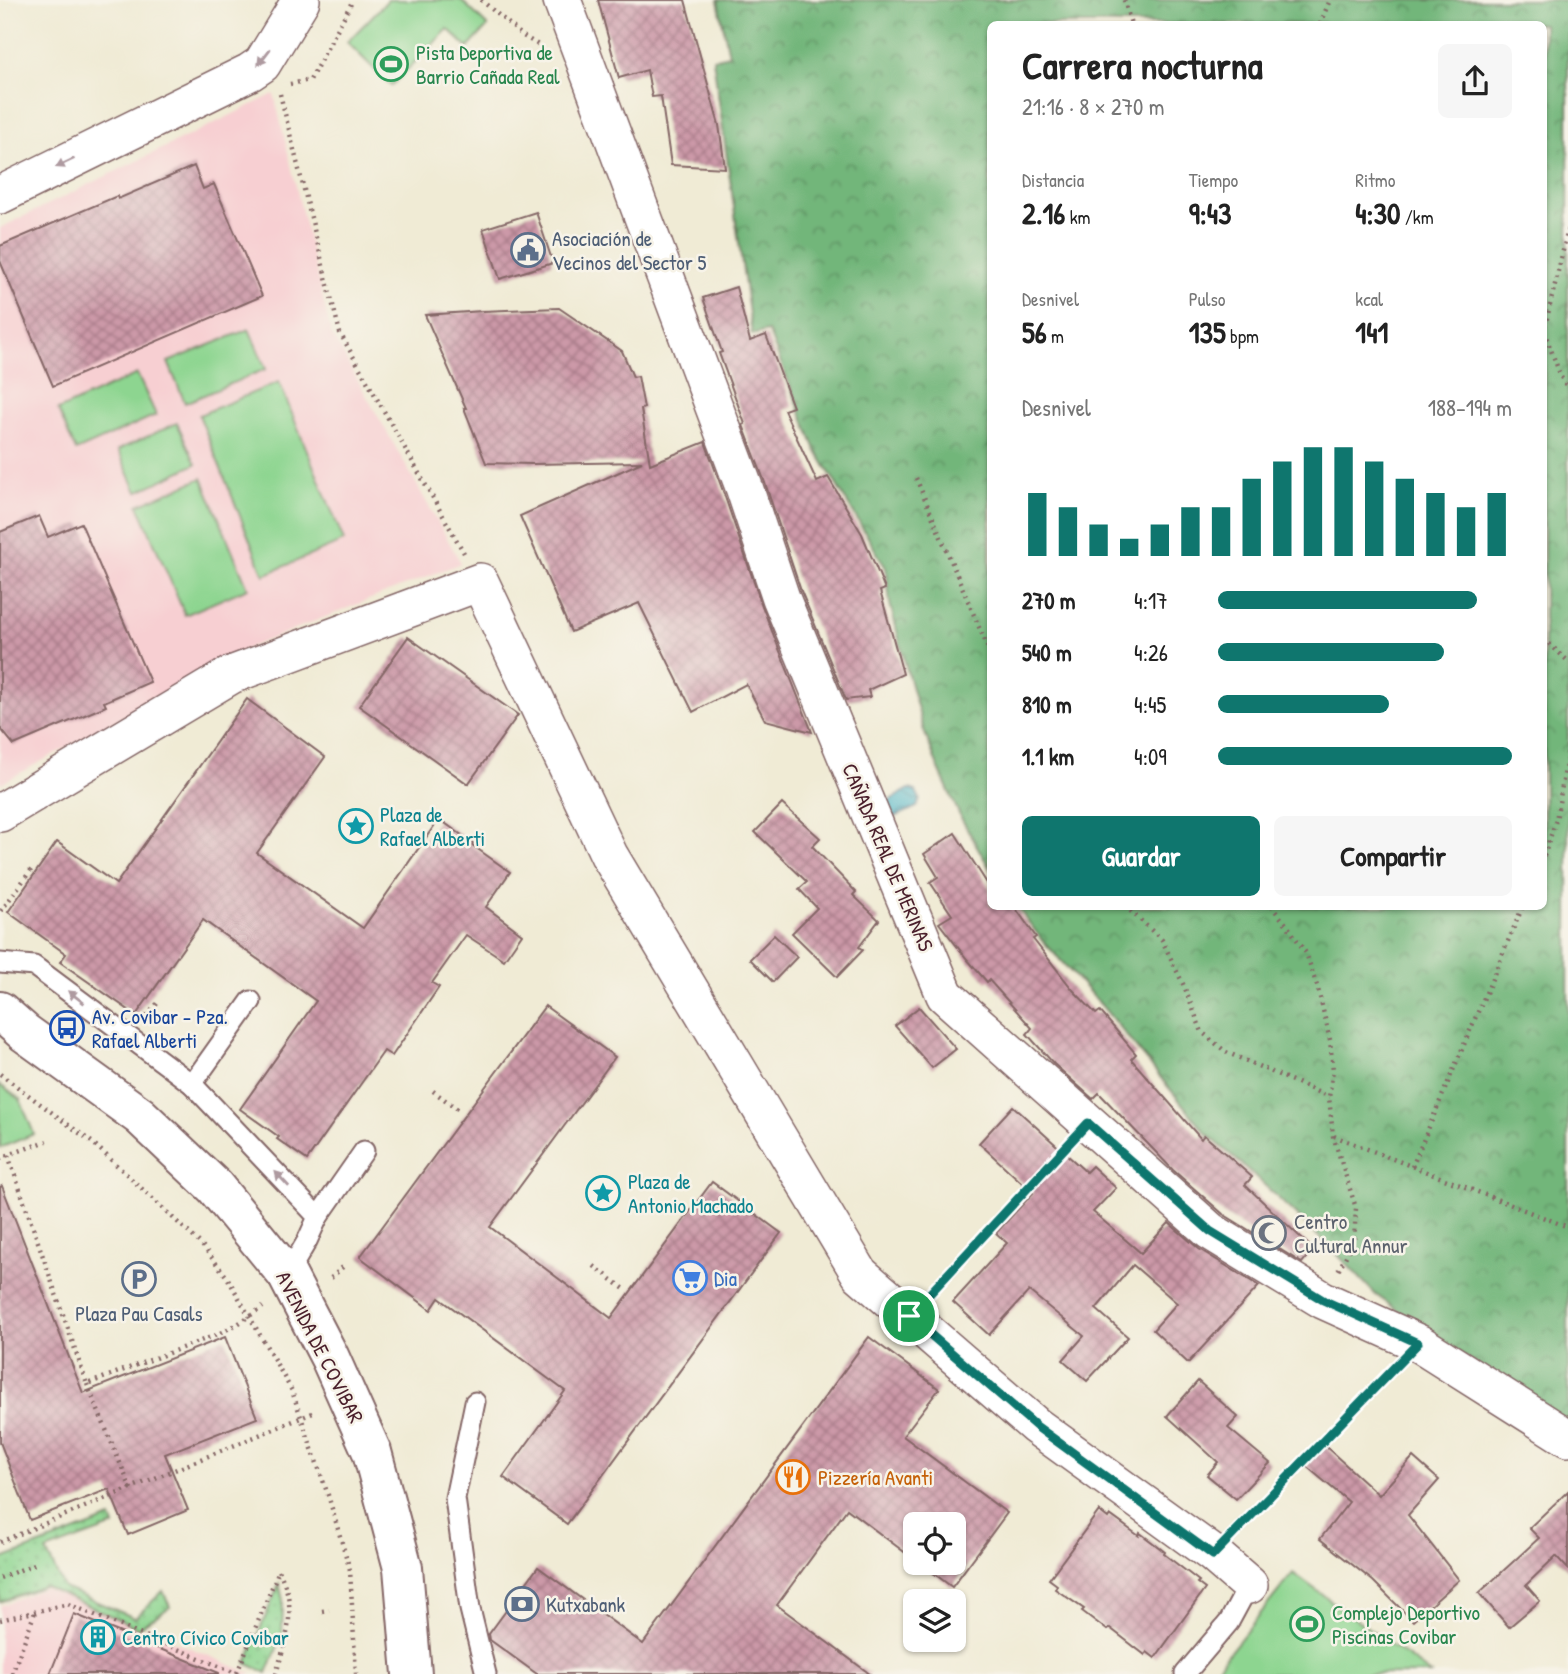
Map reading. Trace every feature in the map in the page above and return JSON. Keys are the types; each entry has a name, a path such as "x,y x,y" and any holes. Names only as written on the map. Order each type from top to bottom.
{"street":[{"path":"0,195 250,72 270,75 301,0"},
{"name":"CAÑADA REAL DE MERINAS","path":"562,0 744,487 781,598 945,995 1210,1231 1323,1300 1418,1343 1568,1438"},
{"path":"0,813 231,675 480,582 609,855 860,1274 1036,1426 1213,1555 1249,1585"},
{"name":"AVENIDA DE COVIBAR","path":"0,1011 25,1033 140,1116 215,1187 287,1275 330,1358 372,1452 403,1568 412,1674"}],"lane":[{"path":"0,963 34,966 192,1084 318,1217"},
{"path":"192,1084 251,1001"},
{"path":"287,1275 318,1217 364,1150"},
{"path":"475,1402 456,1499 471,1609 486,1674"},
{"path":"1185,1674 1229,1622 1249,1585"}],"path":[{"path":"353,0 310,80 270,75 340,333 480,582"},
{"path":"483,0 523,36 591,76"},
{"path":"1124,0 1130,21"},
{"path":"1321,21 1331,0"},
{"path":"1547,318 1568,229"},
{"path":"1547,340 1560,377 1568,389"},
{"path":"916,478 987,646"},
{"path":"1547,642 1568,661"},
{"path":"1547,847 1556,820 1567,758 1568,727"},
{"path":"1,911 34,866"},
{"path":"1129,910 1162,940 1184,984 1202,1032 1226,1052 1329,1097"},
{"path":"1274,910 1306,953 1318,989 1330,1041 1333,1070 1329,1097 1333,1136 1356,1208 1354,1241 1323,1300"},
{"path":"1412,1167 1521,910"},
{"path":"147,1016 160,1000"},
{"path":"0,1074 93,1143 201,1244 227,1278 250,1316 292,1391 328,1495 350,1570 356,1674"},
{"path":"433,1091 459,1110"},
{"path":"909,1316 1088,1123"},
{"path":"1333,1136 1568,1227"},
{"path":"0,1158 47,1141"},
{"path":"8,1155 87,1384 131,1489"},
{"path":"331,1278 346,1264"},
{"path":"594,1266 627,1291"},
{"path":"87,1384 216,1335 263,1307"},
{"path":"1213,1555 1418,1343"},
{"path":"0,1542 316,1412"},
{"path":"0,1577 37,1563"},
{"path":"0,1620 68,1604 188,1657 238,1674 279,1570 288,1597 288,1615 287,1634 276,1674"},
{"path":"12,1674 35,1612"}],"shaded area":[{"path":"274,94 331,333 461,563 250,647 0,784 0,228"},
{"path":"44,1588 253,1674 0,1674 0,1606"}],"green space":[{"name":"Pista Deportiva de Barrio Cañada Real","path":"388,0 461,0 488,26 468,48 448,29 391,86 347,42"},
{"path":"718,0 1568,0 1568,1428 1376,1295 1339,1256 1206,1133 1019,910 1547,910 1547,21 987,21 987,864 960,816 924,731 890,604 886,568 816,450 768,331 752,335 713,59 729,55"},
{"path":"249,329 266,369 185,403 168,362"},
{"path":"137,374 156,415 76,451 58,410"},
{"path":"279,382 344,541 264,575 199,415"},
{"path":"177,423 196,464 137,492 118,450"},
{"path":"202,478 248,588 185,615 138,505"},
{"path":"0,1085 20,1099 34,1134 0,1148"},
{"path":"111,1518 114,1526 46,1551 64,1588 135,1618 163,1591 170,1607 138,1628 44,1586 0,1602 0,1560"},
{"name":"Complejo Deportivo Piscinas Covibar","path":"1293,1573 1431,1674 1212,1674"},
{"path":"279,1584 283,1600 282,1636 267,1673 246,1663"}],"water":[{"path":"909,789 916,791 920,799 917,807 892,818 885,815 878,802 885,799 888,801"}],"building":[{"path":"598,0 685,0 719,125 725,168 671,165 661,96 652,97 647,70 619,78"},
{"path":"194,166 203,189 214,184 262,296 53,386 0,261 0,246"},
{"name":"Asociación de Vecinos del Sector 5","path":"536,212 553,263 500,279 483,229"},
{"path":"736,287 750,341 766,335 793,407 784,410 817,482 828,477 862,534 885,589 880,591 903,674 868,690 870,697 846,700 801,591 719,353 722,352 703,298"},
{"path":"559,308 622,351 633,377 638,376 650,464 705,442 762,606 812,732 765,720 746,684 693,712 639,603 571,632 520,516 642,462 486,463 466,408 425,315"},
{"path":"39,516 48,537 81,523 150,682 104,702 106,706 14,745 0,728 0,532"},
{"path":"408,637 518,715 468,784 359,706"},
{"path":"247,699 325,757 257,853 363,928 439,819 510,872 486,907 522,934 504,960 466,935 432,983 439,987 392,1056 384,1051 307,1160 240,1109 316,1001 203,920 136,1015 60,962 66,954 8,912 57,842 116,884"},
{"path":"782,804 820,838 812,846 856,892 853,895 879,920 859,947 863,950 837,977 792,933 817,908 799,889 807,882 755,832"},
{"path":"955,833 987,883 987,910 1017,910 1036,937 1033,939 1073,990 1096,1014 1100,1011 1136,1054 1131,1059 1201,1139 1204,1135 1252,1177 1245,1185 1313,1249 1302,1263 1223,1214 1173,1170 1099,1093 1093,1099 1054,1064 1027,1034 1032,1028 989,980 987,982 939,923 952,915 930,882 938,877 924,854"},
{"path":"774,935 797,957 773,982 750,959"},
{"path":"545,1006 615,1057 490,1227 611,1318 712,1182 781,1233 567,1524 503,1477 565,1391 439,1298 431,1310 360,1257"},
{"path":"919,1007 956,1049 932,1068 895,1026"},
{"path":"1013,1106 1086,1172 1092,1166 1116,1188 1093,1212 1141,1253 1169,1223 1199,1249 1259,1286 1188,1363 1153,1330 1177,1303 1133,1265 1096,1309 1128,1337 1087,1381 1063,1360 1084,1336 1029,1291 989,1335 953,1302 1007,1243 996,1233 1033,1193 979,1143"},
{"path":"2,1186 83,1393 225,1337 257,1418 165,1454 188,1510 128,1535 109,1489 30,1520 0,1442"},
{"path":"869,1337 939,1389 903,1436 1007,1513 966,1568 966,1512 903,1512 903,1551 847,1509 777,1605 870,1674 537,1674 490,1640 489,1634 538,1567 643,1644"},
{"path":"1198,1381 1238,1417 1228,1428 1270,1463 1236,1499 1207,1475 1218,1462 1167,1416"},
{"path":"1325,1446 1379,1495 1413,1457 1439,1480 1408,1515 1459,1580 1413,1621 1373,1581 1320,1539 1349,1502 1306,1466"},
{"path":"1568,1491 1568,1569 1556,1556 1526,1585 1540,1601 1509,1627 1479,1593 1539,1538 1529,1528"},
{"path":"1099,1511 1108,1518 1110,1515 1139,1536 1140,1533 1199,1581 1197,1583 1205,1589 1155,1658 1147,1652 1145,1655 1110,1628 1107,1630 1082,1611 1084,1609 1055,1589 1057,1585 1049,1579"},
{"path":"936,1575 961,1575 952,1587"},
{"name":"Centro Cívico Covibar","path":"74,1614 219,1673 219,1674 50,1674"}],"place":[{"name":"Pista Deportiva de Barrio Cañada Real","path":"391,64"},
{"name":"Asociación de Vecinos del Sector 5","path":"528,250"},
{"name":"Plaza de Rafael Alberti","path":"356,826"},
{"name":"Av. Covibar - Pza. Rafael Alberti","path":"67,1028"},
{"name":"Plaza de Antonio Machado","path":"603,1193"},
{"name":"Centro Cultural Annur","path":"1269,1233"},
{"name":"Dia","path":"690,1278"},
{"name":"Plaza Pau Casals","path":"139,1279"},
{"name":"Pizzería Avanti","path":"793,1477"},
{"name":"Kutxabank","path":"522,1604"},
{"name":"Complejo Deportivo Piscinas Covibar","path":"1307,1624"},
{"name":"Centro Cívico Covibar","path":"98,1637"}],"route":[{"path":"1088,1123 1210,1231 1323,1300 1418,1343 1213,1555 1036,1426 909,1316 1088,1123"}]}
